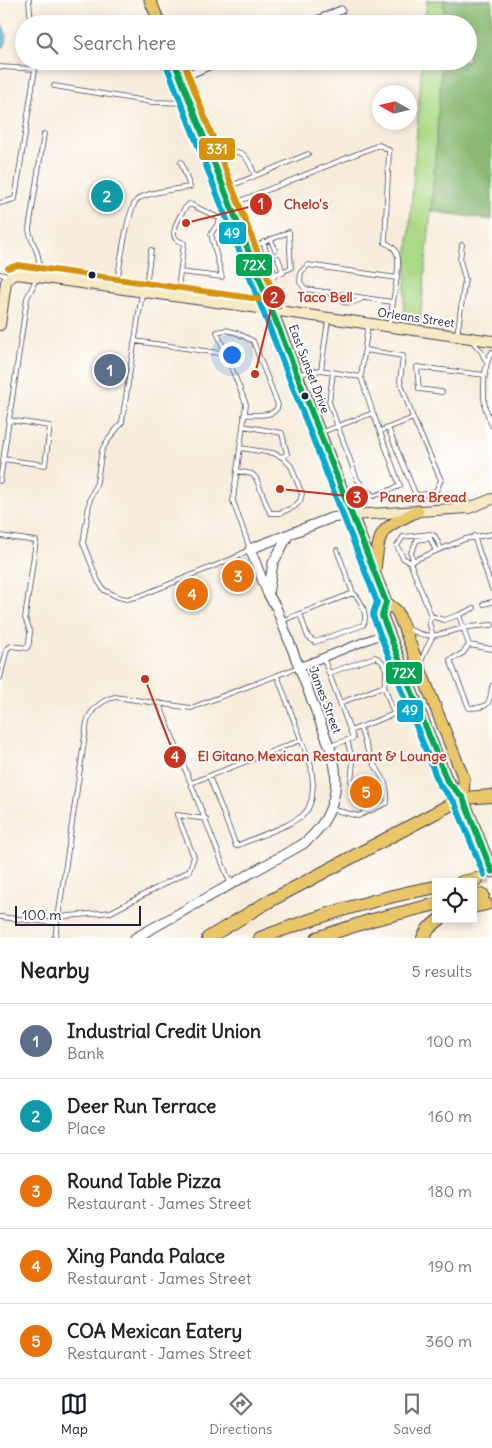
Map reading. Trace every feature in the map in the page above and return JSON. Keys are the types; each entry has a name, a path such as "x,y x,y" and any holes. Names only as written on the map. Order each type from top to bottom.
{"highway":[{"path":"208,938 266,903 463,798 492,796"},
{"path":"260,938 343,908 393,894 432,888"},
{"path":"317,938 372,920 432,905"},
{"path":"422,938 435,923"}],"main road":[{"path":"150,0 156,15"},
{"name":"East Sunset Drive","path":"178,70 386,602 397,611 464,779 463,798 492,872"},
{"name":"Orleans Street","path":"11,276 17,274 492,340"},
{"path":"0,325 6,282 11,276"},
{"path":"352,514 469,508 492,499"},
{"path":"374,572 378,542 382,532 390,525 418,511"},
{"name":"East Sunset Drive","path":"386,602 382,616 388,632 448,784 463,798"}],"street":[{"path":"329,15 341,10"},
{"path":"181,78 199,70"},
{"path":"250,549 331,518 352,514"},
{"path":"268,594 273,563 277,552 289,534"},
{"name":"James Street","path":"135,938 303,844 318,830 331,809 337,777 330,746 276,607 268,594 250,549"},
{"path":"299,667 388,632"}],"lane":[{"path":"29,0 30,15"},
{"path":"0,67 15,67"},
{"path":"0,203 15,199 35,70"},
{"path":"54,86 152,102 191,103"},
{"path":"0,481 27,298 37,277 38,256 30,240 29,230 44,134"},
{"path":"180,272 222,277 211,234 230,205 379,145 389,150 385,243 392,245 398,258 396,293 392,302 389,326"},
{"path":"212,159 231,151 241,153 249,160 255,176"},
{"path":"224,188 308,154"},
{"path":"116,288 130,212 136,200 146,195 190,186 181,162"},
{"path":"177,296 184,243 176,239 174,235 180,214 189,204 221,219"},
{"path":"248,248 289,232 291,268 260,281"},
{"path":"271,240 275,250"},
{"path":"263,242 275,276"},
{"path":"457,336 465,279 460,260 462,245"},
{"path":"151,250 122,422 102,450 97,483 90,499 83,541 100,585 108,593 127,598 140,596 234,558 250,549 234,501 237,471 244,415 246,404 217,332 226,330 237,332 252,341 278,405 277,410 273,413 244,415"},
{"path":"278,258 284,272"},
{"path":"392,302 305,289 300,282 301,272 308,265 397,278"},
{"path":"0,274 11,276"},
{"path":"328,292 338,300 349,303 364,298"},
{"path":"320,370 328,318"},
{"path":"333,373 329,402 358,479 374,496 400,486 362,377 368,324"},
{"path":"469,338 481,351 486,361"},
{"path":"135,341 226,354"},
{"path":"365,350 403,356 400,381 413,418 441,480 435,493 418,495 415,493 388,428"},
{"path":"492,352 486,361 485,376 485,407 492,426"},
{"path":"442,392 419,389 417,367 485,376"},
{"path":"297,374 320,370 362,377"},
{"path":"485,392 492,393"},
{"path":"320,433 373,413"},
{"path":"380,431 413,418"},
{"path":"3,459 44,465 50,426 9,420"},
{"path":"243,426 282,433 287,454 282,457"},
{"path":"237,471 252,474 256,478 270,513 280,513 294,507 300,500 302,494 291,466 282,457 273,453 240,448"},
{"path":"438,550 435,536 430,534 403,538 397,546 403,558 412,562 474,536 492,534"},
{"path":"0,536 36,541 25,618 30,631 28,647 7,648 0,678"},
{"path":"474,536 492,590"},
{"path":"434,636 429,622 431,616 412,562 411,553 417,540 430,538 438,550"},
{"path":"300,614 308,637 315,642 363,625 366,621 358,597 353,594 337,550"},
{"path":"281,621 353,594"},
{"path":"484,604 492,602"},
{"path":"431,616 444,620 474,608"},
{"path":"459,615 469,645"},
{"path":"403,625 415,632 434,636 464,628 492,625"},
{"path":"420,670 423,654 434,636"},
{"path":"469,645 492,649"},
{"path":"469,645 463,653 450,660 469,708 479,708 487,705 492,686"},
{"path":"323,657 353,738 330,746"},
{"path":"329,674 375,657 382,662 386,671 384,686 394,714 350,731"},
{"path":"55,938 88,718 100,703 115,697 191,708 299,667"},
{"path":"209,776 236,846 287,825 302,816 308,809 312,798 313,778 311,766 277,675"},
{"path":"340,703 384,686"},
{"path":"159,703 231,885"},
{"path":"331,809 358,816 387,803 388,792 379,769 374,764 360,727"},
{"path":"191,784 302,740"},
{"path":"347,740 353,762 352,784 365,813"},
{"path":"58,917 111,912 189,871 194,857 177,815 206,819"},
{"path":"0,917 57,923"}],"green space":[{"path":"427,0 492,0 477,15 426,15"},
{"path":"444,0 492,0 492,220 431,211 441,70 477,70 477,15 443,15"},
{"path":"421,70 442,70 431,211 420,322 403,318"}],"water":[{"path":"0,22 5,30 6,40 5,46 0,48"}],"tunnel":[{"path":"477,879 492,877"}],"transit line":[{"name":"49","path":"168,70 377,602 373,614 374,619 439,784 455,803 484,875"},
{"name":"72X","path":"178,70 386,602 382,616 447,781 463,798 492,872"},
{"name":"331","path":"187,70 279,307"},
{"name":"331","path":"8,268 18,265 272,301"}],"place":[{"name":"Deer Run Terrace","path":"107,196"},
{"name":"Chelo's","path":"186,223"},
{"name":"Industrial Credit Union","path":"110,370"},
{"name":"Taco Bell","path":"255,374"},
{"name":"Panera Bread","path":"280,489"},
{"name":"Round Table Pizza","path":"238,576"},
{"name":"Xing Panda Palace","path":"192,594"},
{"name":"El Gitano Mexican Restaurant & Lounge","path":"145,679"},
{"name":"COA Mexican Eatery","path":"366,792"}]}
